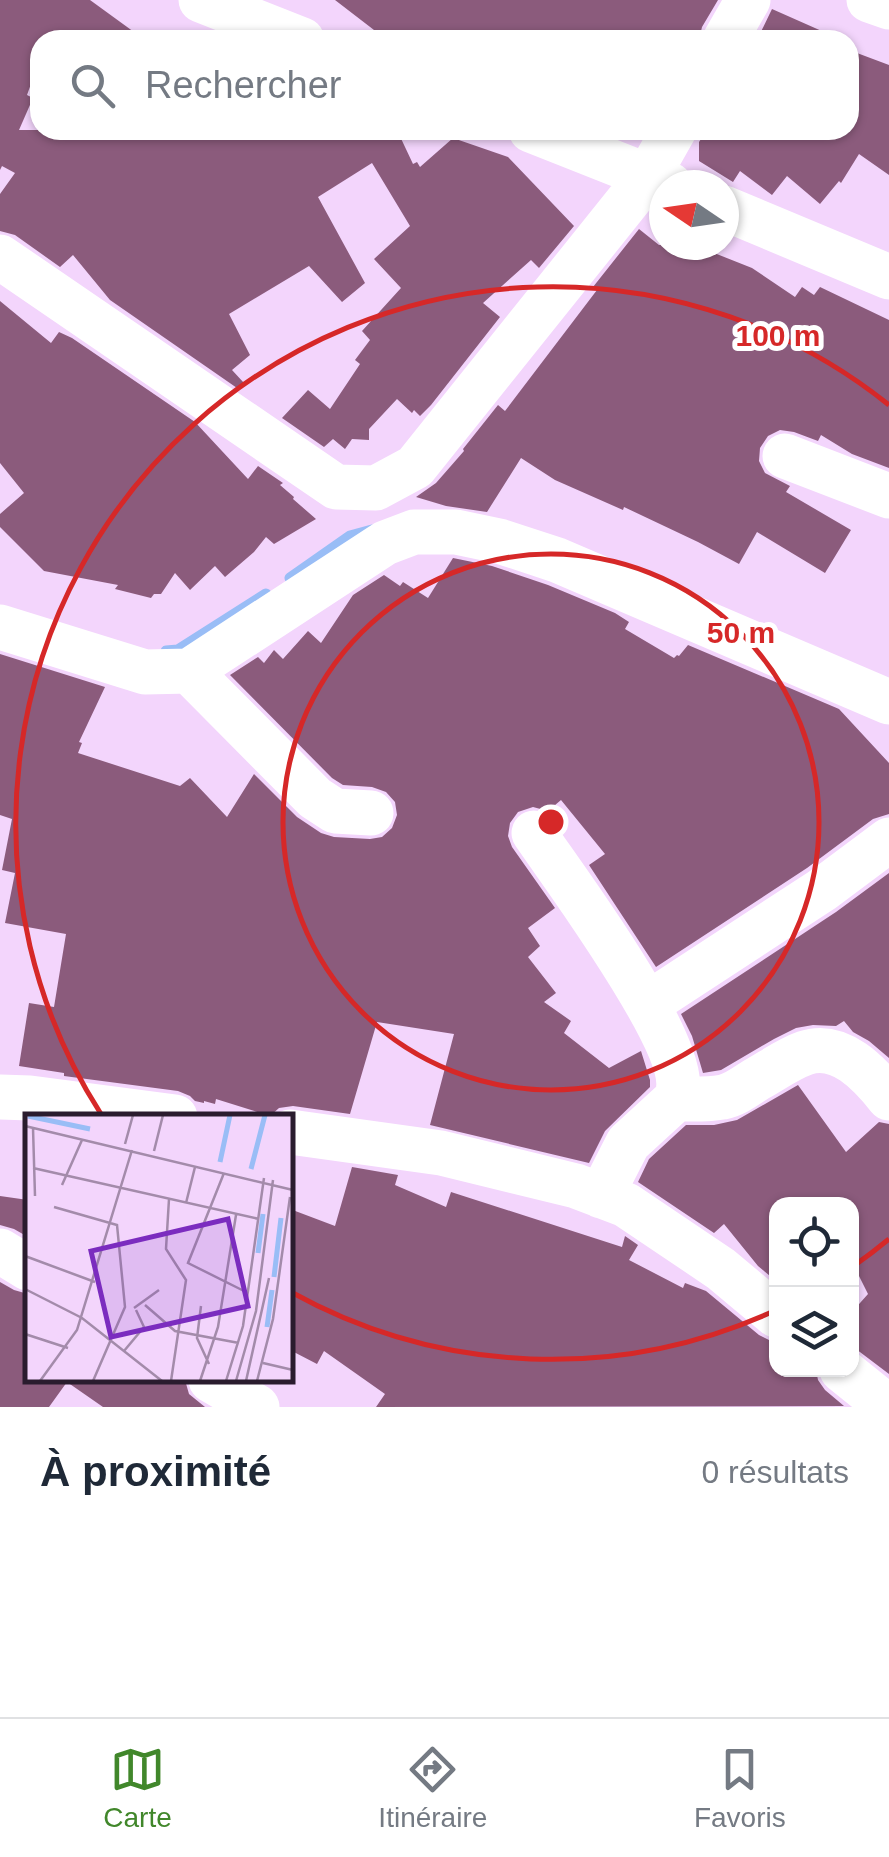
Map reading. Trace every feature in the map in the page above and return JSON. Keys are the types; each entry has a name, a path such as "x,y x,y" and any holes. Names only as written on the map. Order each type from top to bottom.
{"street":[{"path":"200,0 276,30"},
{"path":"731,30 748,0"},
{"path":"869,0 889,7"},
{"path":"557,140 649,176"},
{"path":"662,170 671,140"},
{"path":"0,258 336,488 376,488 415,467 649,192"},
{"path":"739,214 889,277"},
{"path":"784,456 889,496"},
{"path":"0,626 145,672 189,671 385,543 414,532 456,532 500,541 557,560 889,702"},
{"path":"189,671 314,798 335,811 371,814"},
{"path":"534,833 648,1003 679,1078 676,1099 628,1143 601,1196"},
{"path":"648,1003 822,890 889,840"},
{"path":"676,1099 726,1097 788,1061 822,1051 858,1064 889,1098"},
{"path":"0,1097 152,1114"},
{"path":"292,1132 441,1153 526,1173 626,1205 720,1269 769,1309"},
{"path":"0,1251 25,1266"},
{"path":"851,1377 888,1407"},
{"path":"215,1382 257,1407"}],"building":[{"path":"0,0 90,0 131,30 30,30 30,105 19,130 30,130 30,140 402,140 413,164 417,162 420,167 451,140 459,140 508,157 574,226 539,268 531,260 483,303 500,317 420,416 397,399 369,429 369,440 352,439 345,449 333,439 324,447 282,418 308,390 330,409 360,364 355,360 370,340 362,331 401,288 374,259 410,226 372,163 318,197 365,283 342,302 309,266 229,314 250,355 232,370 244,383 237,388 110,300 73,255 60,267 15,235 0,231 0,194 15,173 2,166 0,170"},
{"path":"335,0 718,0 701,30 374,30"},
{"path":"772,9 819,30 762,30"},
{"path":"859,54 889,65 889,175 859,154 841,183 820,204 787,176 772,195 739,170 714,170 699,161 700,140 859,140"},
{"path":"639,229 649,237 649,260 732,260 752,268 795,297 802,287 814,295 820,287 889,320 889,468 852,454 821,435 818,441 780,430 768,436 760,448 759,461 765,473 790,486 786,492 851,530 825,573 757,532 739,564 624,507 623,510 555,480 521,458 487,512 416,497 436,483 498,405 505,411 597,290 593,287"},
{"path":"0,301 51,343 59,332 72,338 195,422 248,479 258,466 283,483 280,485 316,519 274,544 266,537 225,577 215,566 190,590 175,573 161,594 151,598 115,589 118,585 44,571 0,527 0,514 24,493 0,463"},
{"path":"453,558 492,566 615,613 629,622 625,629 674,658 688,645 839,709 889,763 889,814 873,819 807,868 656,967 589,865 605,854 561,800 548,811 533,807 518,812 510,823 508,836 512,847 555,908 528,928 540,946 528,957 556,993 544,1002 571,1021 564,1033 609,1068 641,1051 650,1080 650,1087 605,1131 589,1163 430,1125 454,1034 377,1022 350,1114 293,1106 264,1114 216,1099 215,1104 195,1101 178,1091 19,1066 29,1003 54,1007 66,934 5,923 15,873 2,870 12,819 0,815 0,654 105,687 79,742 82,743 78,753 180,786 190,778 227,817 254,774 297,817 321,833 370,839 382,837 392,828 397,815 395,802 386,792 343,785 332,778 230,675 258,657 264,663 274,650 283,659 308,631 321,643 353,595 384,575 428,598"},
{"path":"889,873 889,1058 844,1021 836,1026 796,1028 721,1070 703,1073 681,1014"},
{"path":"798,1085 846,1152 879,1122 889,1124 889,1374 859,1351 859,1304 868,1294 859,1276 859,1197 769,1197 769,1275 724,1224 714,1233 638,1182 649,1159 686,1125 737,1120"},
{"path":"352,1167 398,1175 395,1185 446,1207 451,1192 622,1247 625,1236 638,1245 629,1260 683,1288 685,1283 706,1291 769,1340 769,1377 817,1377 825,1390 844,1406 376,1407 385,1394 324,1351 317,1364 292,1351 292,1210 335,1226"},
{"path":"0,1196 25,1200 25,1235 0,1225"},
{"path":"0,1282 25,1293 25,1382 67,1382 49,1407 0,1407"},
{"path":"67,1382 186,1382 189,1394 205,1407 103,1407"}],"waterway":[{"path":"290,578 350,536 372,530"},
{"path":"166,651 178,650 266,594"}]}
